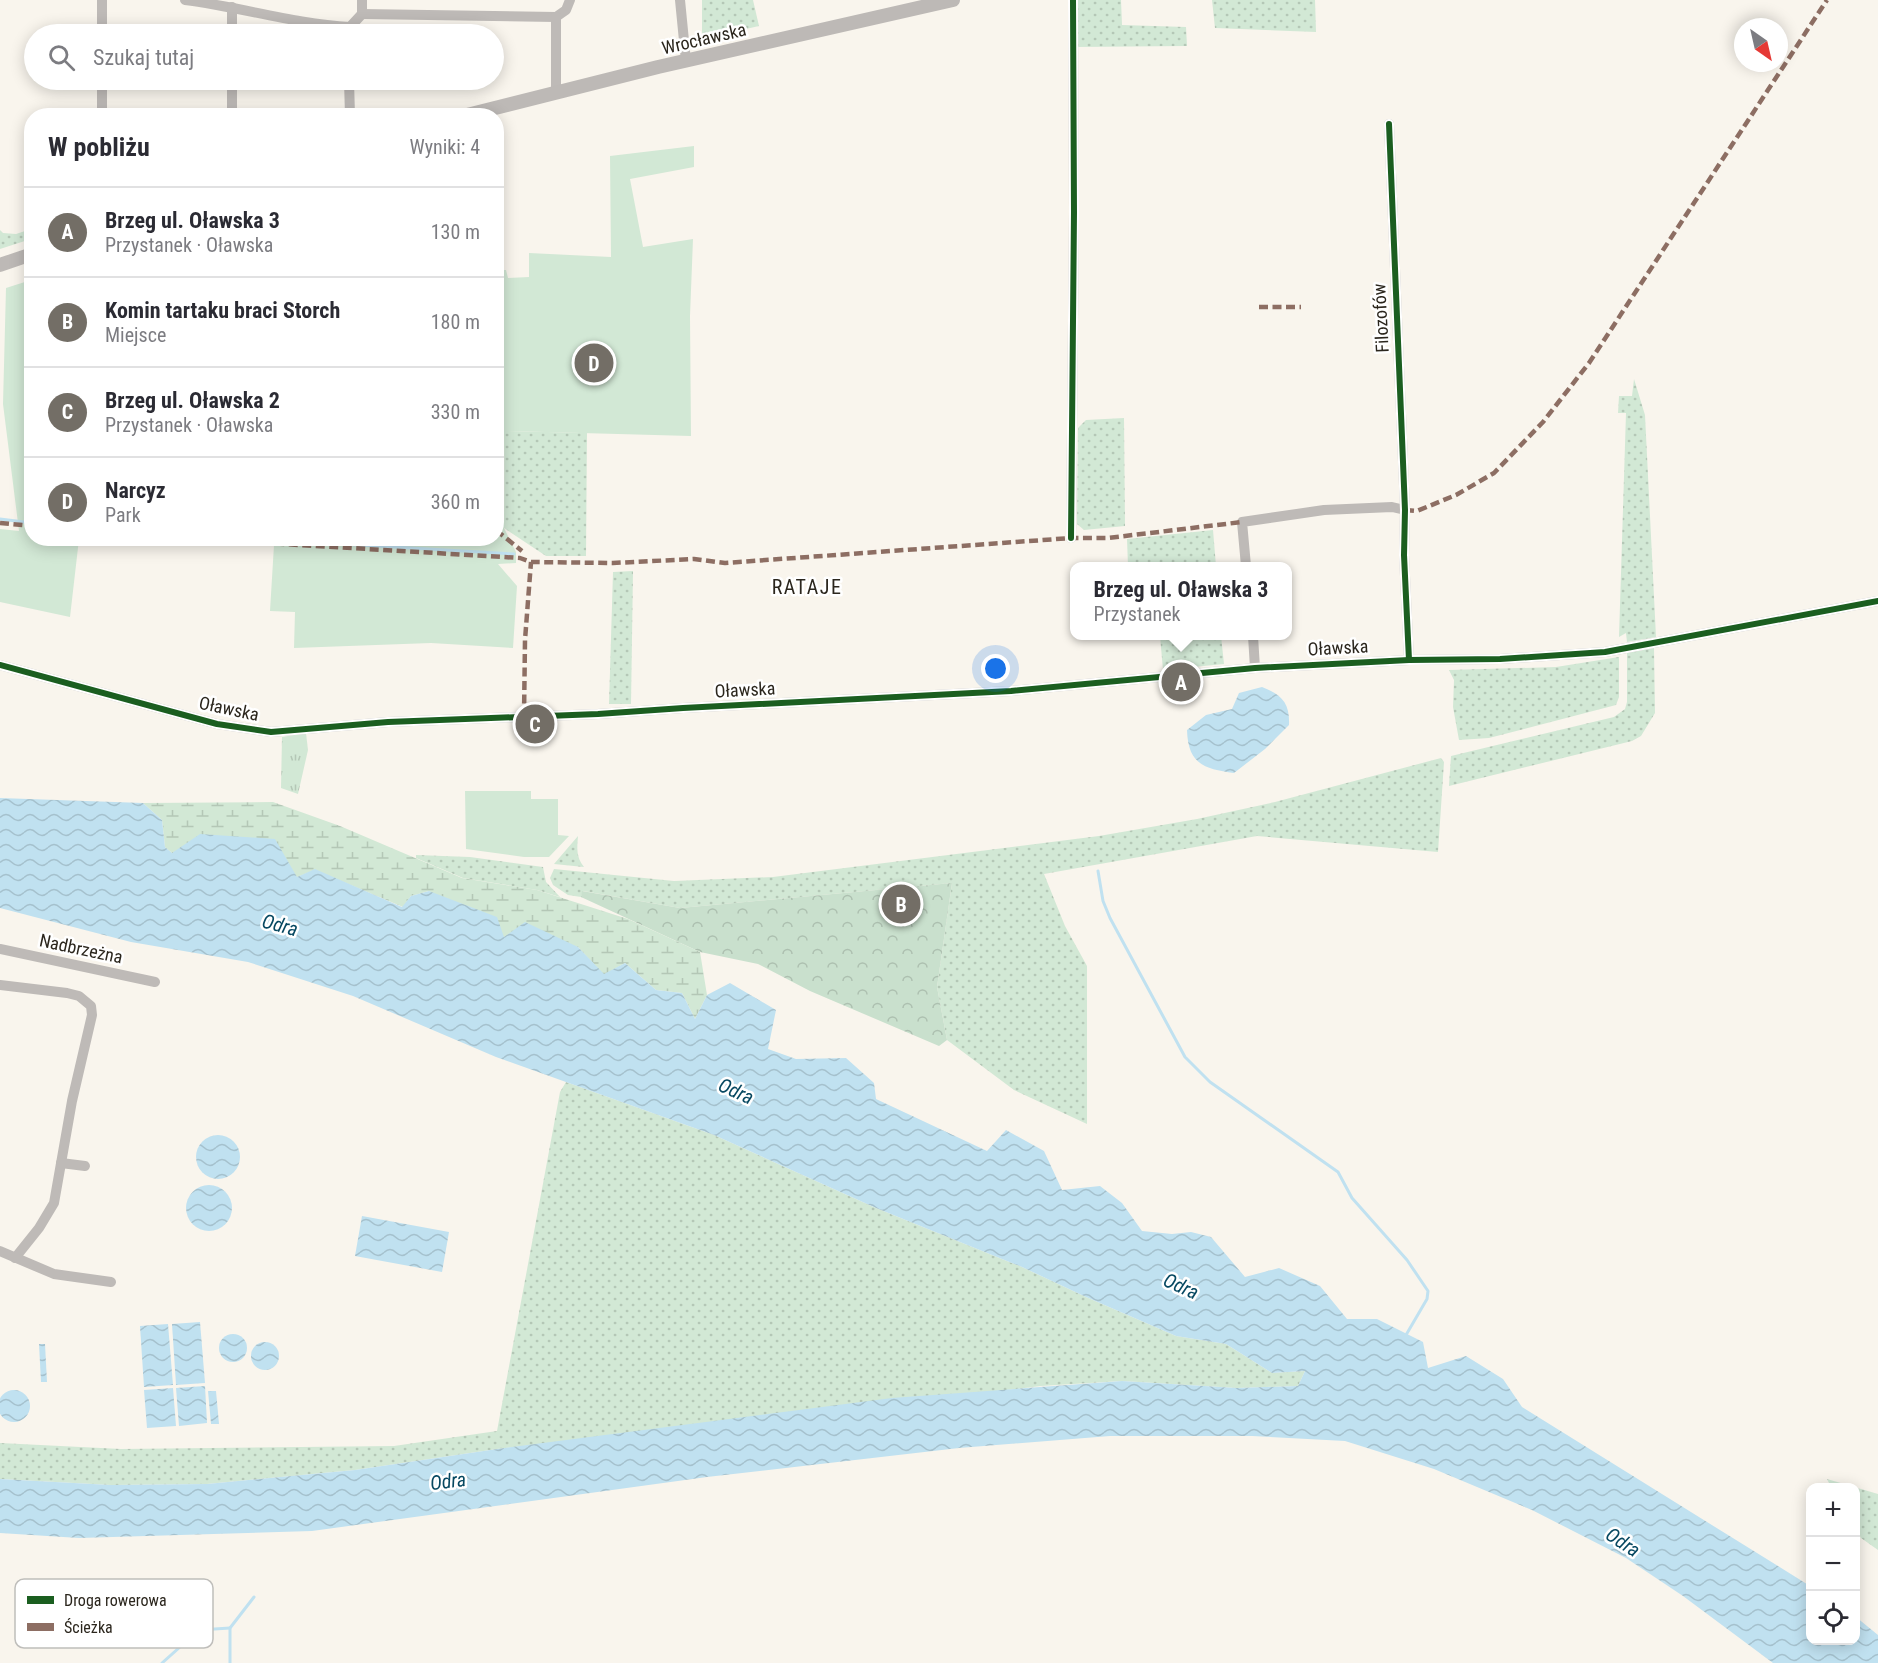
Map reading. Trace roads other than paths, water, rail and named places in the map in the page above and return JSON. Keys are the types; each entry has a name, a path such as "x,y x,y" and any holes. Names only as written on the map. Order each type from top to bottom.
{"street":[{"path":"102,0 102,24"},
{"path":"185,0 232,7 311,24"},
{"path":"355,24 362,14 362,0"},
{"path":"362,14 556,17 566,10 570,0"},
{"path":"680,0 686,61"},
{"name":"Wrocławska","path":"495,108 686,61 953,0"},
{"path":"1071,537 1073,0"},
{"path":"232,7 232,24"},
{"path":"556,17 556,93"},
{"path":"102,90 102,108"},
{"path":"232,90 232,108"},
{"path":"349,90 350,108"},
{"name":"Filozofów","path":"1389,124 1409,660"},
{"path":"0,264 24,256"},
{"path":"1246,562 1242,522 1324,510 1392,507 1405,510"},
{"name":"Oławska","path":"0,665 218,724 271,732 388,722 598,714 1011,691 1256,668 1409,660 1500,659 1605,652 1878,601"},
{"path":"1253,640 1256,668"},
{"name":"Nadbrzeżna","path":"0,949 155,982"},
{"path":"0,985 67,993 79,996 91,1006 91,1023 72,1101 54,1203 39,1228 15,1258"},
{"path":"62,1163 85,1166"},
{"path":"0,1251 54,1275 111,1282"}],"water":[{"path":"1262,687 1275,693 1286,705 1289,725 1265,749 1234,773 1206,767 1200,763 1191,750 1187,730 1206,715 1232,709 1239,693"},
{"name":"Odra","path":"0,798 143,803 162,820 165,847 172,853 200,834 275,839 297,877 315,869 402,907 411,896 429,891 497,917 504,937 525,922 578,947 604,974 625,963 656,990 682,993 695,1019 707,995 730,983 776,1010 768,1049 796,1059 846,1058 874,1083 876,1099 987,1151 1006,1130 1044,1151 1062,1190 1100,1186 1122,1203 1142,1231 1172,1234 1191,1232 1211,1237 1245,1277 1279,1268 1320,1286 1347,1319 1377,1319 1423,1342 1428,1368 1466,1356 1503,1379 1522,1407 1806,1584 1806,1645 1860,1645 1860,1620 1878,1635 1878,1663 1773,1663 1683,1596 1626,1558 1532,1510 1434,1469 1345,1441 1252,1436 1110,1436 959,1448 707,1477 312,1531 79,1538 0,1533 0,1479 111,1485 207,1484 355,1470 497,1449 892,1398 1122,1381 1237,1388 1298,1386 1305,1371 1272,1373 1226,1344 1176,1336 1022,1267 876,1208 714,1135 496,1057 353,996 248,962 131,942 0,908"},
{"path":"218,1135 227,1136 234,1141 239,1148 239,1166 234,1173 227,1178 218,1179 209,1178 202,1173 197,1166 196,1157 197,1148 202,1141 209,1136"},
{"path":"209,1185 225,1192 232,1208 225,1224 209,1231 193,1224 186,1208 193,1192"},
{"path":"362,1216 449,1232 442,1272 355,1256"},
{"path":"200,1322 205,1383 176,1385 172,1324"},
{"path":"168,1324 173,1385 144,1387 140,1326"},
{"path":"233,1334 243,1338 247,1348 243,1358 233,1362 223,1358 219,1348 223,1338"},
{"path":"265,1342 275,1346 279,1356 275,1366 265,1370 255,1366 251,1356 255,1346"},
{"path":"39,1344 45,1344 47,1382 41,1382"},
{"path":"205,1386 207,1423 179,1426 176,1388"},
{"path":"173,1388 176,1426 147,1428 144,1390"},
{"path":"14,1390 20,1391 26,1394 29,1400 29,1412 26,1418 14,1422 2,1418 -1,1412 -1,1400 2,1394"},
{"path":"208,1391 216,1391 219,1424 211,1424"}],"waterway":[{"path":"0,519 24,522"},
{"path":"376,546 514,554"},
{"path":"1098,871 1103,901 1110,918 1185,1057 1210,1082 1338,1172 1352,1198 1407,1260 1428,1291 1427,1299 1406,1335"},
{"path":"230,1663 230,1628 254,1597"},
{"path":"213,1629 230,1628"},
{"path":"162,1663 179,1648"}],"place":[{"name":"Narcyz","path":"594,363"},
{"name":"Brzeg ul. Oławska 3","path":"1181,682"},
{"name":"Brzeg ul. Oławska 2","path":"535,724"},
{"name":"Komin tartaku braci Storch","path":"901,904"}],"district":[{"name":"RATAJE","path":"807,587"}]}
